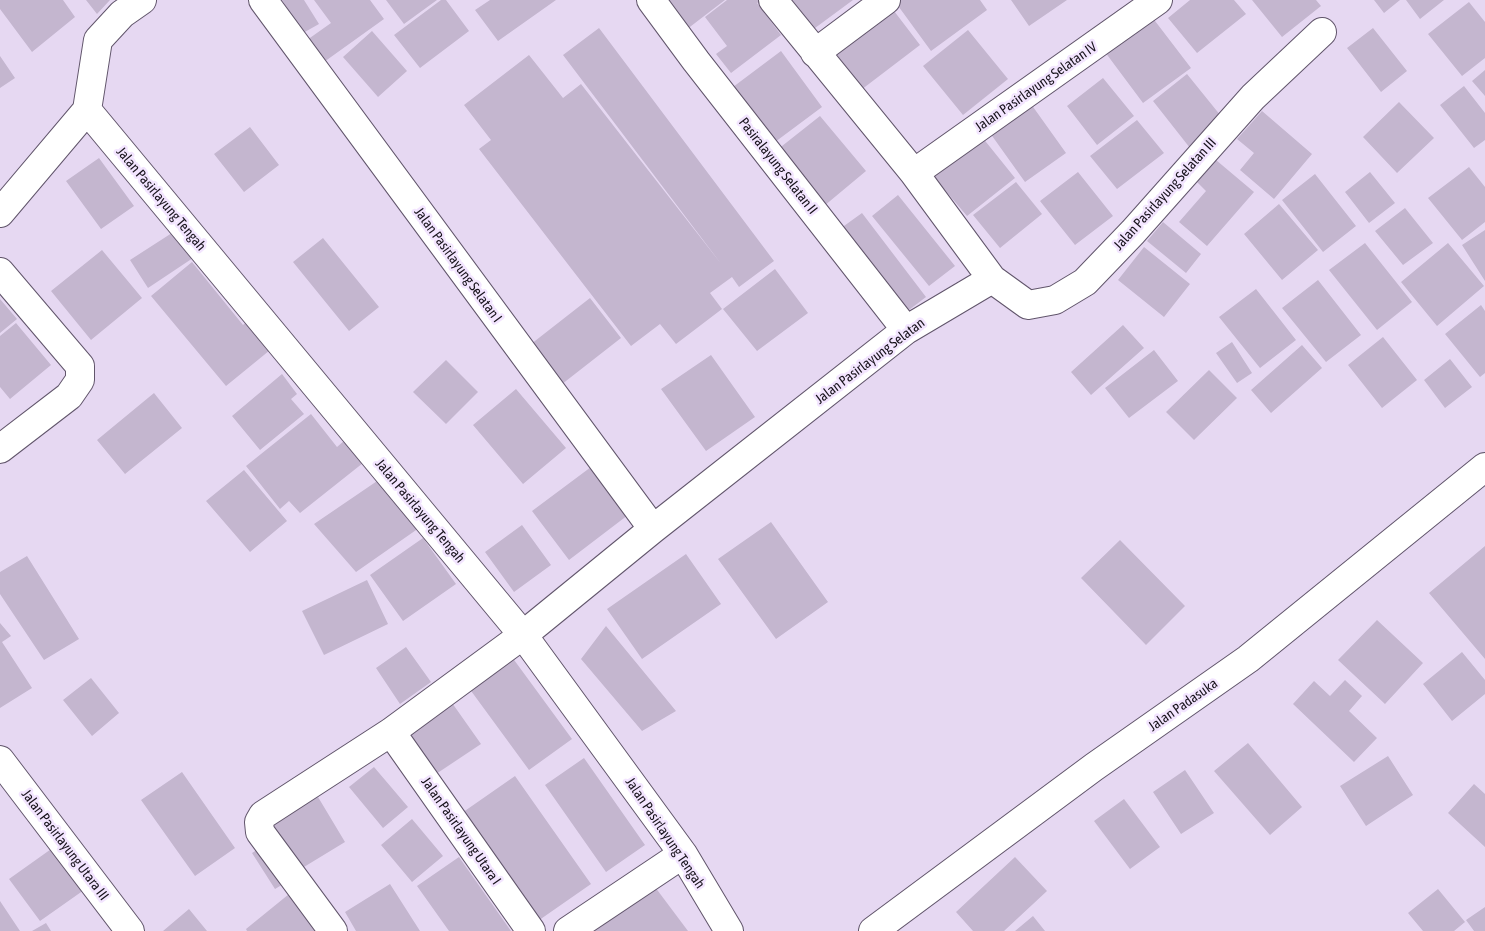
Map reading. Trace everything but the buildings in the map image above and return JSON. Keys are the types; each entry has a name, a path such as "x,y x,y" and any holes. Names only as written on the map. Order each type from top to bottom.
{"street":[{"path":"0,213 87,110 98,40 122,14 142,0"},
{"name":"Jalan Pasirlayung Selatan I","path":"262,0 653,529"},
{"name":"Pasiralayung Selatan II","path":"651,0 696,61 906,330"},
{"path":"773,0 914,173 992,279"},
{"path":"816,53 886,0"},
{"name":"Jalan Pasirlayung Selatan IV","path":"914,173 1158,0"},
{"name":"Jalan Pasirlayung Selatan III","path":"992,279 1028,305 1055,300 1085,282 1133,232 1253,97 1322,32"},
{"name":"Jalan Pasirlayung Tengah","path":"87,110 523,635 683,854 729,931"},
{"path":"0,272 80,366 80,380 69,396 0,449"},
{"name":"Jalan Pasirlayung Selatan","path":"333,931 260,832 259,822 263,815 392,732 523,635 653,529 906,330 992,279"},
{"name":"Jalan Padasuka","path":"873,931 1094,767 1248,660 1485,467"},
{"name":"Jalan Pasirlayung Utara I","path":"392,732 531,931"},
{"name":"Jalan Pasirlayung Utara III","path":"0,760 130,931"},
{"path":"568,931 683,854"}]}
